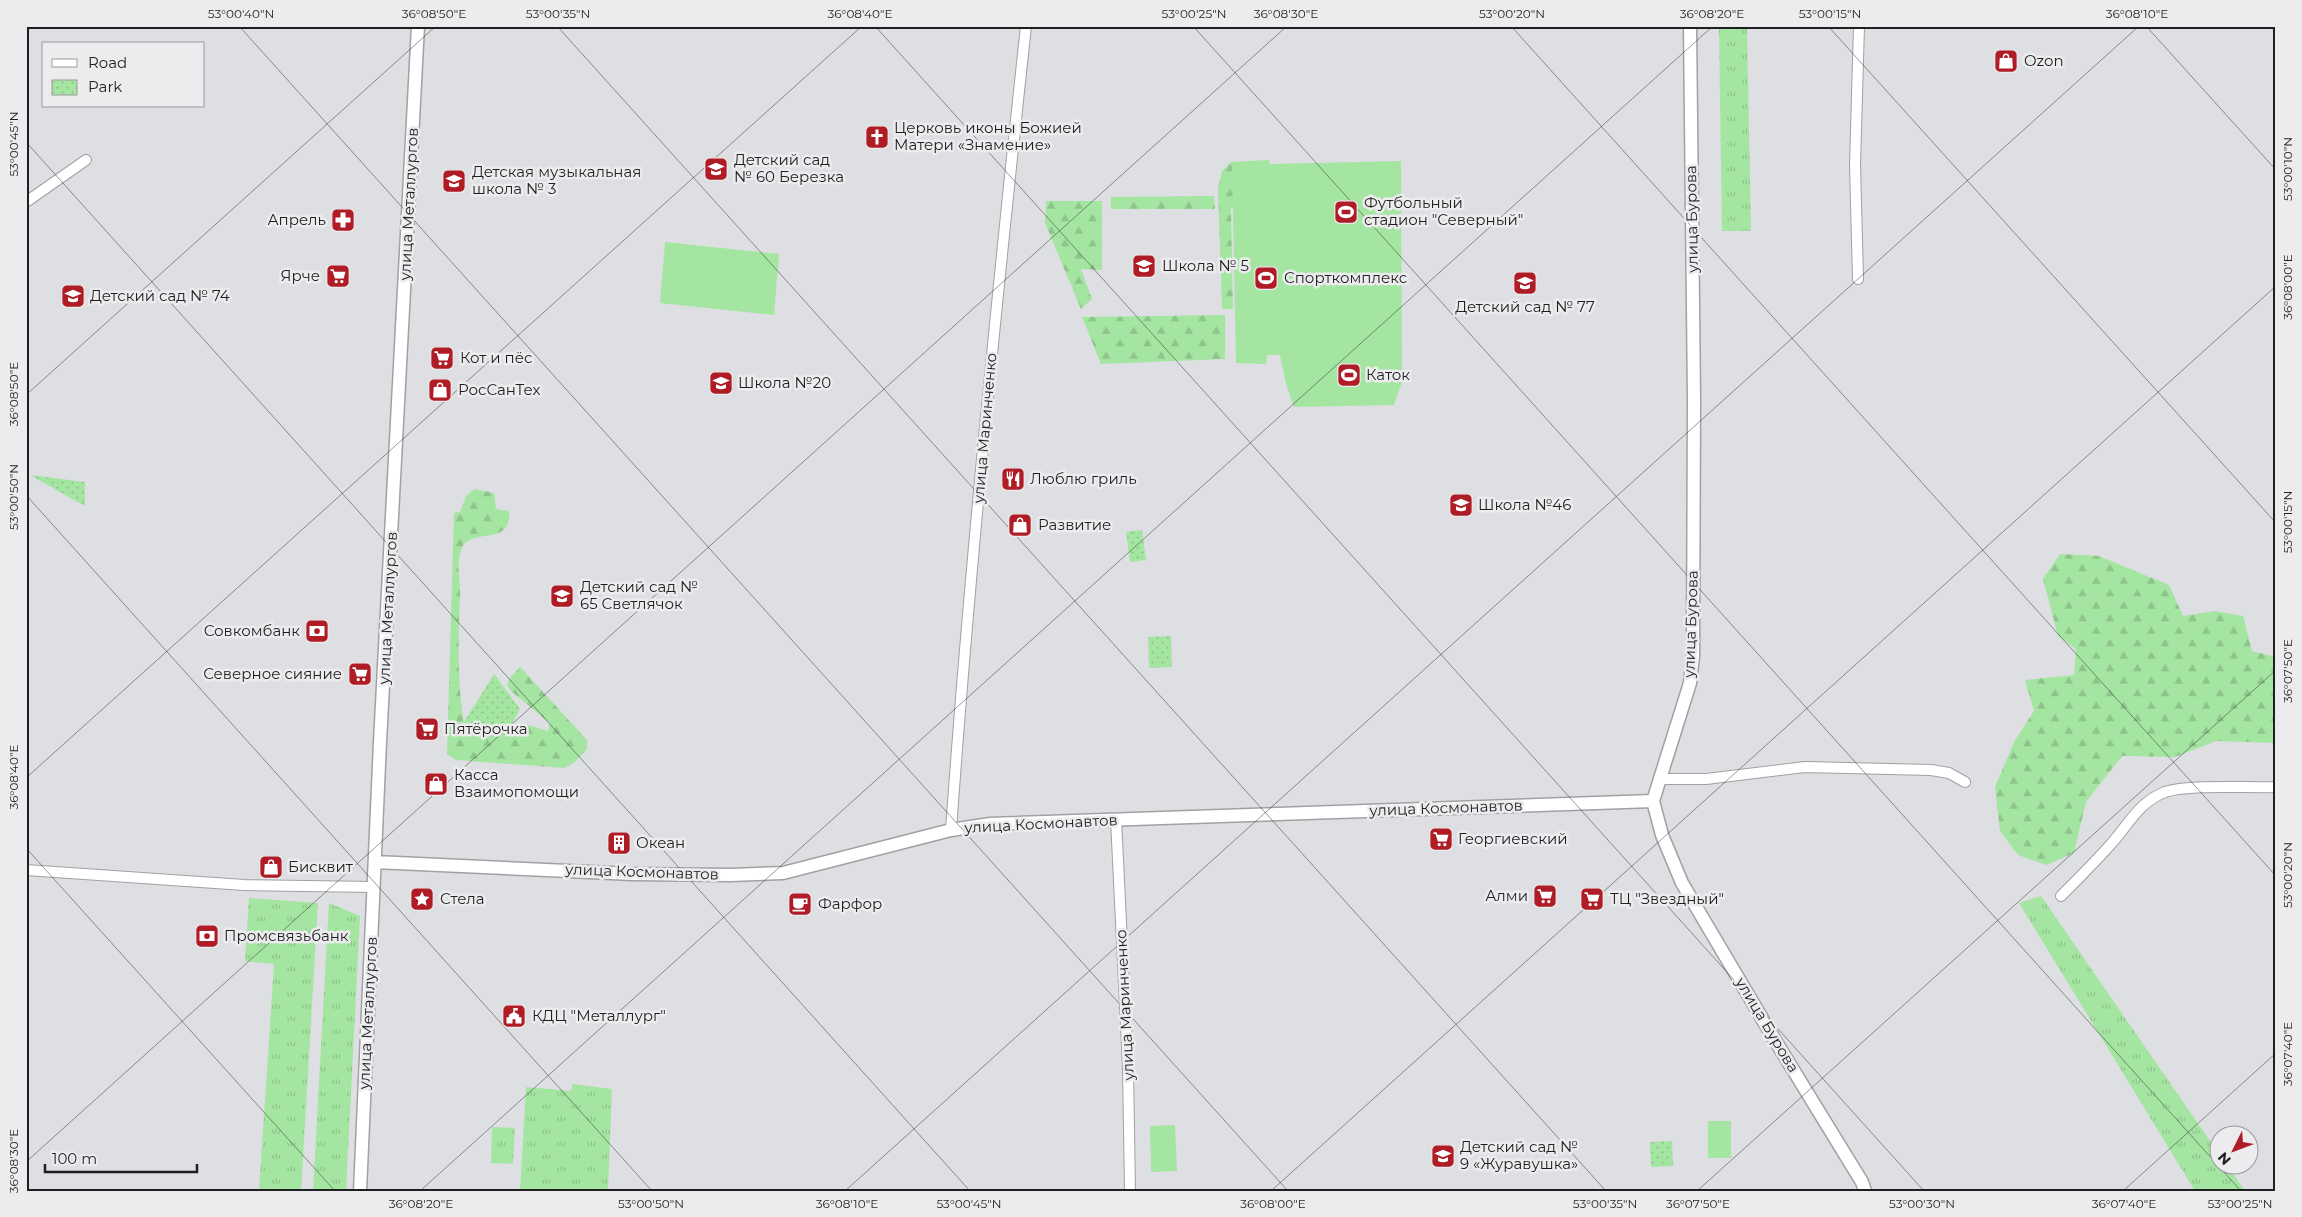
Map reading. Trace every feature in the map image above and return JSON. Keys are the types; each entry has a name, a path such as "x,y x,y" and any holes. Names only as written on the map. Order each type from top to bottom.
{"main road":[{"name":"улица Металлургов","path":"360,1191 418,26"},
{"name":"улица Бурова","path":"1690,26 1694,399 1693,656 1690,683 1653,801 1668,853 1682,884 1862,1182 1865,1191"},
{"name":"улица Космонавтов","path":"375,862 633,874 754,875 783,873 951,830 990,824 1653,801"}],"street":[{"name":"улица Маринченко","path":"951,830 962,682 1008,188 1026,26"},
{"path":"1858,279 1855,164 1859,26"},
{"path":"26,202 86,160"},
{"path":"1660,779 1706,779 1805,768 1931,770 1949,773 1965,782"},
{"path":"2061,896 2095,862 2133,814 2148,800 2167,791 2196,788 2276,787"},
{"name":"улица Маринченко","path":"1116,820 1128,1067 1130,1191"},
{"path":"26,870 244,885 374,887"}],"green space":[{"path":"1719,26 1747,26 1751,231 1722,231"},
{"path":"1269,160 1273,183 1240,200 1231,208 1233,309 1222,309 1218,188 1222,171 1231,162"},
{"path":"1401,161 1402,382 1394,405 1294,407 1286,384 1280,355 1267,355 1266,364 1236,363 1232,165"},
{"path":"1214,196 1215,209 1111,209 1111,197"},
{"path":"1046,201 1102,201 1102,270 1081,269 1092,299 1081,309 1045,223"},
{"path":"665,242 779,254 774,315 660,303"},
{"path":"1225,315 1225,359 1101,364 1082,317"},
{"path":"30,475 85,482 85,506"},
{"path":"474,489 494,493 496,509 509,511 508,522 504,529 498,533 473,538 466,542 460,555 459,664 465,730 479,725 497,731 510,731 515,730 517,725 525,724 548,731 550,723 512,692 507,685 509,679 520,667 587,740 587,749 575,762 564,768 456,760 447,754 454,513 460,512 466,496"},
{"path":"1142,530 1146,560 1130,562 1126,532"},
{"path":"2060,554 2099,556 2169,585 2183,616 2215,611 2243,616 2252,651 2276,657 2276,743 2216,741 2175,757 2122,756 2086,802 2074,853 2046,865 2018,855 2000,831 1995,787 2014,742 2034,711 2025,680 2074,675 2076,649 2058,636 2043,579"},
{"path":"1171,636 1172,667 1149,668 1148,637"},
{"path":"494,674 520,709 512,724 503,732 491,731 480,725 472,734 465,730 464,722"},
{"path":"2041,896 2210,1141 2210,1174 2233,1174 2245,1191 2195,1191 2019,903"},
{"path":"249,898 318,903 301,1191 259,1191 274,964 245,961"},
{"path":"329,903 360,916 346,1191 313,1191"},
{"path":"573,1084 612,1089 608,1191 520,1191 526,1087 571,1091"},
{"path":"1708,1121 1731,1121 1731,1158 1708,1158"},
{"path":"1175,1125 1177,1171 1151,1172 1150,1126"},
{"path":"492,1127 515,1128 513,1164 491,1163"},
{"path":"1672,1141 1673,1166 1651,1167 1650,1142"}],"place":[{"name":"Ozon","path":"2006,61"},
{"name":"Церковь иконы Божией Матери «Знамение»","path":"877,137"},
{"name":"Детский сад № 60 Березка","path":"716,169"},
{"name":"Детская музыкальная школа № 3","path":"454,181"},
{"name":"Футбольный стадион \"Северный\"","path":"1346,212"},
{"name":"Апрель","path":"343,220"},
{"name":"Школа № 5","path":"1144,266"},
{"name":"Ярче","path":"338,276"},
{"name":"Спорткомплекс","path":"1266,278"},
{"name":"Детский сад № 77","path":"1525,283"},
{"name":"Детский сад № 74","path":"73,296"},
{"name":"Кот и пёс","path":"442,358"},
{"name":"Каток","path":"1349,375"},
{"name":"Школа №20","path":"721,383"},
{"name":"РосСанТех","path":"440,390"},
{"name":"Люблю гриль","path":"1013,479"},
{"name":"Школа №46","path":"1461,505"},
{"name":"Развитие","path":"1020,525"},
{"name":"Детский сад № 65 Светлячок","path":"562,596"},
{"name":"Совкомбанк","path":"317,631"},
{"name":"Северное сияние","path":"360,674"},
{"name":"Пятёрочка","path":"427,729"},
{"name":"Касса Взаимопомощи","path":"436,784"},
{"name":"Георгиевский","path":"1441,839"},
{"name":"Океан","path":"619,843"},
{"name":"Бисквит","path":"271,867"},
{"name":"Алми","path":"1545,896"},
{"name":"Стела","path":"422,899"},
{"name":"ТЦ \"Звездный\"","path":"1592,899"},
{"name":"Фарфор","path":"800,904"},
{"name":"Промсвязьбанк","path":"207,936"},
{"name":"КДЦ \"Металлург\"","path":"514,1016"},
{"name":"Детский сад № 9 «Журавушка»","path":"1443,1156"}]}
